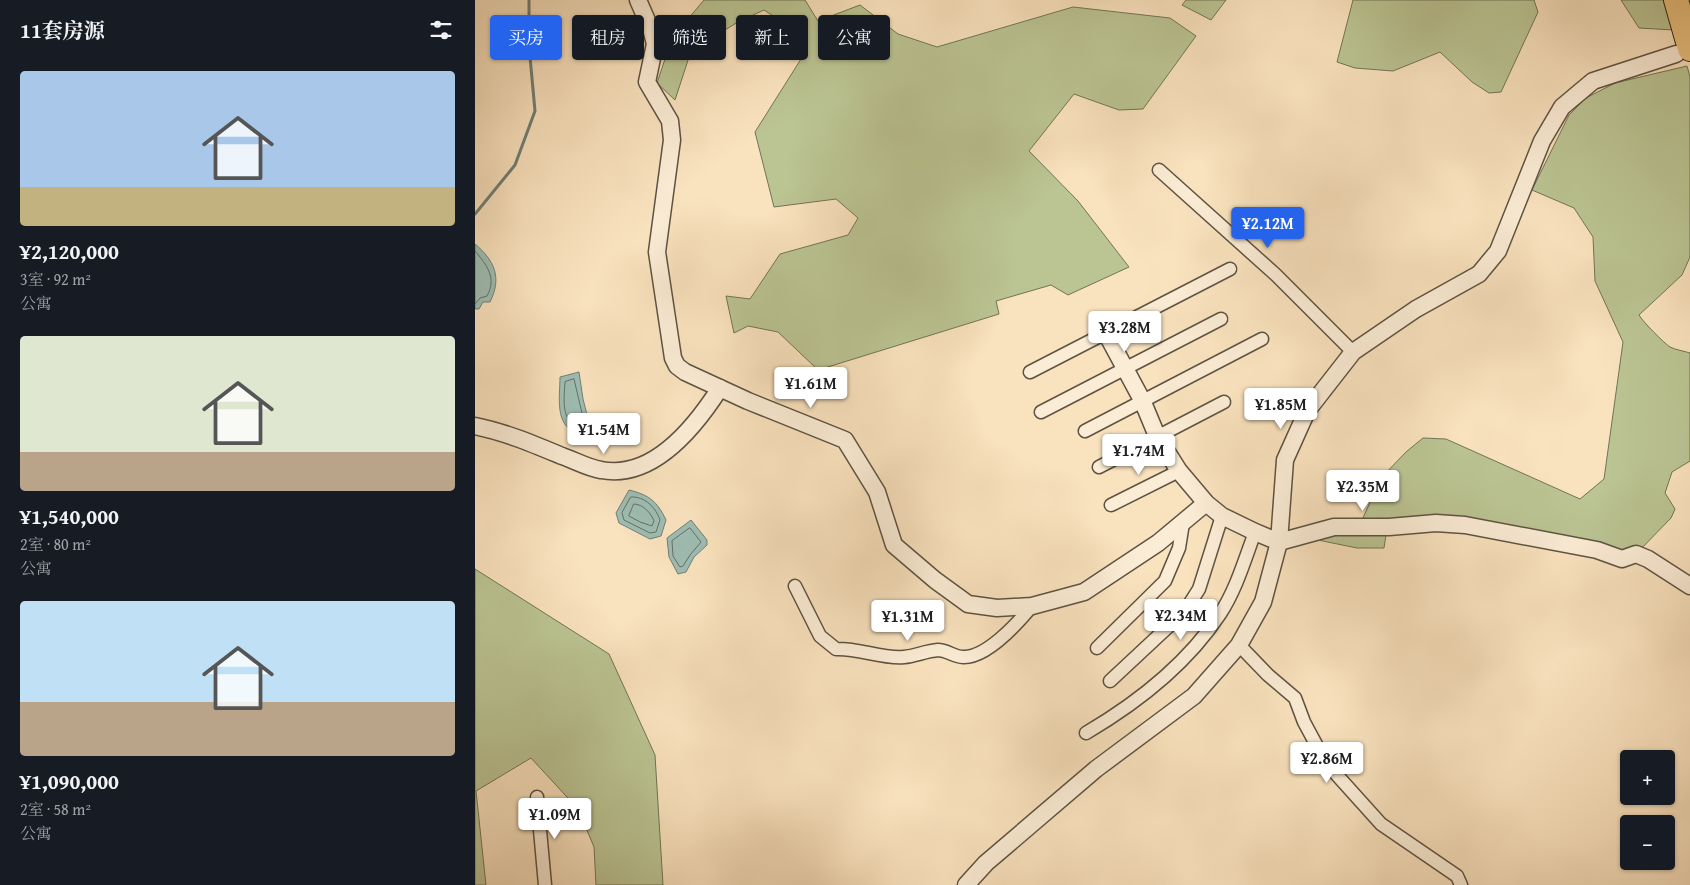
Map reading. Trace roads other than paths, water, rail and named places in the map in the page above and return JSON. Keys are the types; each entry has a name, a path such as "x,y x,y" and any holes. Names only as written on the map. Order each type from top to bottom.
{"highway":[{"path":"1676,0 1683,52"},
{"path":"1687,0 1690,11"}],"street":[{"path":"638,0 652,32 655,44 647,82 670,121 672,140 657,252 673,358 677,366 685,372 720,388 845,440 877,492 894,545 935,580 968,604 997,608 1032,606 1084,592 1122,570 1206,503"},
{"path":"966,885 986,863 1096,769 1195,696 1239,645 1263,602 1279,542 1285,460 1307,411 1353,352 1416,309 1479,274 1497,251 1542,141 1562,106 1593,81 1683,52"},
{"path":"1159,170 1276,275 1353,352"},
{"path":"1030,372 1230,270"},
{"path":"1041,412 1221,319"},
{"path":"1106,333 1142,400 1157,436 1179,471 1206,503 1222,516 1255,532 1279,542 1334,527 1381,527 1436,523 1465,525 1597,550 1622,559 1636,554 1648,558 1690,586"},
{"path":"1085,431 1262,339"},
{"path":"475,426 512,436 601,470 627,472 650,462 673,446 707,409 720,388"},
{"path":"1099,467 1224,402"},
{"path":"1111,505 1179,471"},
{"path":"1110,681 1185,611 1199,589 1222,516"},
{"path":"1097,648 1165,581 1179,548 1183,523"},
{"path":"1086,733 1118,714 1155,685 1196,645 1221,613 1236,582 1255,532"},
{"path":"795,586 820,636 836,649 854,648 905,657 924,651 941,650 961,657 976,657 1015,626 1032,606"},
{"path":"1239,645 1268,675 1295,698 1304,722 1318,748 1336,774 1381,824 1457,876 1461,885"},
{"path":"537,797 545,885"}],"water":[{"path":"475,244 492,263 496,278 494,293 490,302 483,302 479,309 475,309"},
{"path":"579,372 583,399 592,434 588,435 577,433 570,429 565,424 560,410 560,377"},
{"path":"629,490 642,494 656,503 666,520 661,536 650,539 619,523 616,513"},
{"path":"691,520 707,540 707,545 694,557 686,572 678,574 669,557 667,538"}],"waterway":[{"path":"475,214 515,165 535,111 529,46 529,0"}]}
